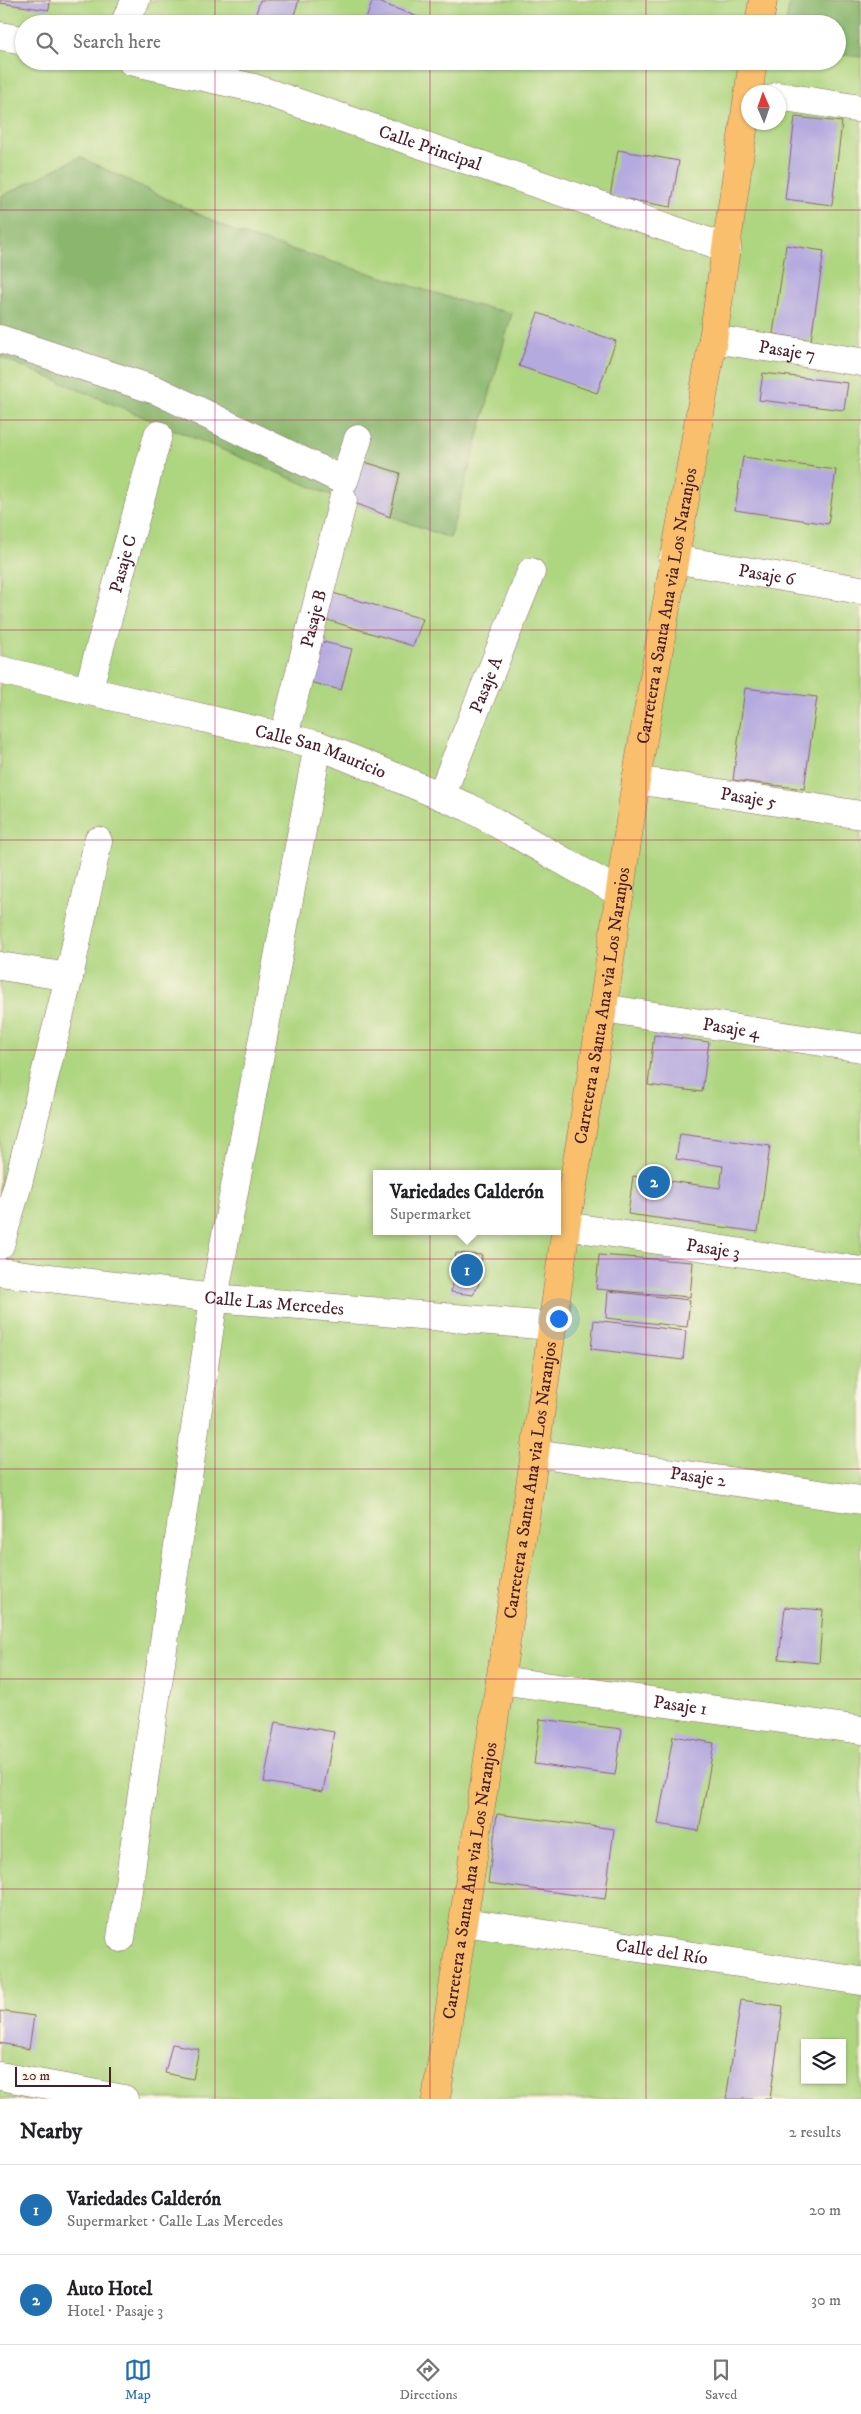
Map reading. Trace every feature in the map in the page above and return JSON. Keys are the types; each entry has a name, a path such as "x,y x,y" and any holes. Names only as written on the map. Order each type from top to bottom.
{"main road":[{"path":"760,15 763,0"},
{"name":"Carretera a Santa Ana via Los Naranjos","path":"753,70 754,85"},
{"name":"Carretera a Santa Ana via Los Naranjos","path":"436,2099 534,1453 566,1226 603,1008 636,780 747,130"}],"street":[{"path":"128,15 136,0"},
{"path":"0,36 15,38"},
{"name":"Calle Principal","path":"172,70 254,88 727,248"},
{"path":"786,97 861,109"},
{"path":"0,339 158,390 344,481 358,439"},
{"name":"Pasaje 7","path":"712,339 861,362"},
{"name":"Pasaje C","path":"88,692 158,435"},
{"name":"Pasaje B","path":"284,736 343,500"},
{"name":"Pasaje 6","path":"673,559 861,590"},
{"name":"Pasaje A","path":"441,796 531,572"},
{"name":"Calle San Mauricio","path":"0,670 318,745 468,808 620,893"},
{"path":"121,1938 214,1298 318,745"},
{"name":"Pasaje 5","path":"636,780 861,815"},
{"path":"0,1245 9,1183 69,977 98,841"},
{"path":"0,966 69,977"},
{"name":"Pasaje 4","path":"603,1008 861,1048"},
{"name":"Pasaje 3","path":"566,1226 861,1271"},
{"name":"Calle Las Mercedes","path":"0,1272 214,1298 551,1326"},
{"name":"Pasaje 2","path":"534,1453 861,1500"},
{"name":"Pasaje 1","path":"500,1680 861,1730"},
{"name":"Calle del Río","path":"464,1922 861,1980"},
{"path":"0,2076 124,2099"}],"green space":[{"path":"0,0 861,0 861,2099 0,2099"},
{"path":"790,0 861,0 861,57 846,55 846,15 788,15"},
{"path":"80,157 238,233 474,305 512,313 450,538 326,493 0,357 0,197"}],"building":[{"path":"0,0 50,0 49,10 0,3"},
{"path":"260,0 299,0 294,15 256,15"},
{"path":"373,0 413,15 367,15"},
{"path":"795,117 842,122 832,205 785,199"},
{"path":"618,150 679,161 671,207 610,196"},
{"path":"786,245 824,251 811,340 773,334"},
{"path":"538,313 616,341 597,393 519,366"},
{"path":"763,373 848,383 844,410 759,400"},
{"path":"743,457 836,470 828,524 735,510"},
{"path":"365,462 400,473 390,517 350,501"},
{"path":"329,592 423,619 413,646 321,618"},
{"path":"319,641 352,649 341,690 309,682"},
{"path":"745,688 817,697 804,789 733,780"},
{"path":"654,1035 709,1042 702,1092 648,1085"},
{"path":"680,1134 770,1146 758,1232 628,1214 633,1176 720,1188 723,1166 676,1159"},
{"path":"456,1253 482,1255 479,1284 473,1295 451,1292"},
{"path":"599,1255 693,1262 690,1297 596,1289"},
{"path":"608,1291 690,1300 687,1327 606,1318"},
{"path":"594,1320 686,1331 683,1360 591,1349"},
{"path":"785,1607 823,1610 819,1663 779,1659"},
{"path":"540,1719 622,1729 615,1775 534,1764"},
{"path":"275,1722 334,1732 323,1792 264,1782"},
{"path":"673,1736 714,1743 699,1831 658,1824"},
{"path":"497,1814 614,1829 605,1899 488,1883"},
{"path":"741,2000 783,2006 770,2099 726,2099"},
{"path":"0,2011 34,2016 29,2049 0,2043"},
{"path":"172,2044 199,2049 193,2079 165,2073"}],"place":[{"name":"Auto Hotel","path":"654,1182"},
{"name":"Variedades Calderón","path":"467,1270"}]}
